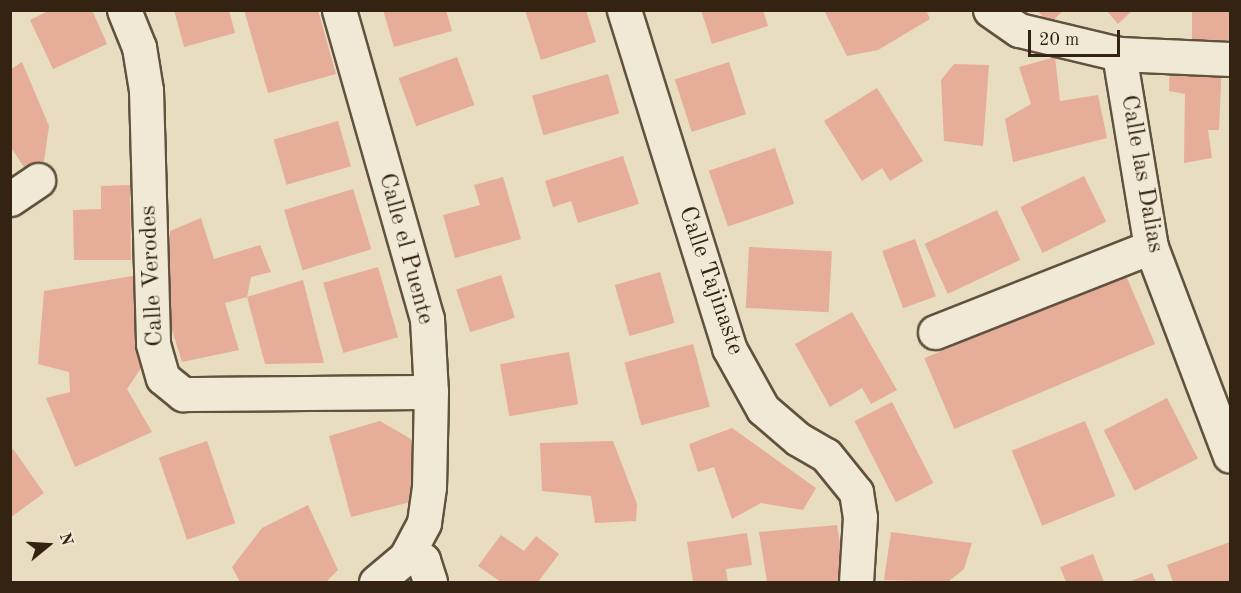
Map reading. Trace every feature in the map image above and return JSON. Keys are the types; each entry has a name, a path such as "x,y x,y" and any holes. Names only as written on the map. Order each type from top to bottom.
{"street":[{"name":"Calle Verodes","path":"124,10 139,47 146,90 153,344 163,378 183,394 431,392"},
{"name":"Calle el Puente","path":"339,10 428,319 431,392 429,487 424,523 411,550 376,582"},
{"name":"Calle Tajinaste","path":"624,10 729,348 763,409 798,439 826,455 856,492 860,517 856,582"},
{"path":"990,10 1020,30 1119,54 1230,58"},
{"name":"Calle las Dalias","path":"1119,54 1151,247 1230,456"},
{"path":"10,199 38,180"},
{"path":"935,332 1151,247"},
{"path":"411,550 423,560 430,582"}],"building":[{"path":"50,10 92,10 107,44 53,69 30,20"},
{"path":"174,10 229,10 235,33 184,47"},
{"path":"244,10 318,10 336,74 268,93"},
{"path":"383,10 446,10 452,31 394,47"},
{"path":"525,10 586,10 596,42 541,60"},
{"path":"701,10 763,10 768,26 712,44"},
{"path":"824,10 926,10 930,19 878,50 847,56"},
{"path":"1037,10 1064,10 1049,24"},
{"path":"1106,10 1133,10 1118,24"},
{"path":"1192,10 1230,10 1230,40 1192,40"},
{"path":"457,57 474,105 416,126 399,78"},
{"path":"1055,57 1060,101 1098,95 1107,138 1013,162 1005,119 1031,104 1019,67"},
{"path":"22,62 49,126 44,161 28,173 10,146 10,70"},
{"path":"729,62 746,114 692,132 675,80"},
{"path":"1222,62 1219,130 1208,130 1212,158 1184,163 1185,94 1169,91 1170,63"},
{"path":"954,64 989,65 983,146 944,141 941,80"},
{"path":"608,74 619,113 543,135 532,96"},
{"path":"877,88 923,161 890,181 882,168 862,181 824,121"},
{"path":"338,121 351,166 287,185 274,139"},
{"path":"775,148 794,204 728,227 709,171"},
{"path":"623,156 639,204 578,223 571,201 553,207 545,181"},
{"path":"1084,176 1106,222 1043,253 1020,207"},
{"path":"503,177 521,239 455,258 443,215 480,205 474,185"},
{"path":"130,185 131,260 74,260 73,210 101,209 101,186"},
{"path":"353,189 371,249 303,270 284,210"},
{"path":"997,210 1020,260 948,294 924,244"},
{"path":"201,218 214,259 260,245 271,272 251,277 247,297 225,303 239,350 182,362 169,320 170,231"},
{"path":"915,239 936,296 903,308 882,251"},
{"path":"749,247 832,251 829,312 746,308"},
{"path":"378,267 398,337 343,353 323,283"},
{"path":"660,272 675,323 629,336 615,285"},
{"path":"1125,273 1155,344 954,429 924,358"},
{"path":"144,274 141,368 127,389 152,432 75,467 46,398 70,392 69,372 38,364 44,291"},
{"path":"501,275 515,318 470,332 456,290"},
{"path":"303,280 324,363 265,364 247,297"},
{"path":"852,312 897,390 871,404 862,388 830,407 795,344"},
{"path":"693,344 710,407 641,425 624,362"},
{"path":"569,352 578,404 509,416 500,364"},
{"path":"1167,398 1198,459 1135,491 1104,430"},
{"path":"892,402 933,483 896,502 855,421"},
{"path":"380,421 411,439 421,466 411,502 351,517 329,436"},
{"path":"1085,421 1115,496 1042,526 1012,451"},
{"path":"732,428 816,488 803,510 761,503 732,519 714,467 698,472 689,444"},
{"path":"207,441 235,523 187,540 159,458"},
{"path":"613,441 637,504 636,521 595,523 591,496 542,491 540,443"},
{"path":"13,449 44,493 10,518 10,451"},
{"path":"308,505 338,570 326,582 240,582 232,567 262,528"},
{"path":"837,525 846,582 767,582 759,532"},
{"path":"891,532 972,543 964,569 948,582 884,580"},
{"path":"747,533 752,565 726,569 728,582 693,582 687,542"},
{"path":"501,535 524,551 536,536 559,554 538,582 501,582 478,566"},
{"path":"1230,542 1230,582 1173,582 1167,565"},
{"path":"1093,554 1104,582 1066,582 1060,567"},
{"path":"1152,573 1156,582 1128,582"}]}
